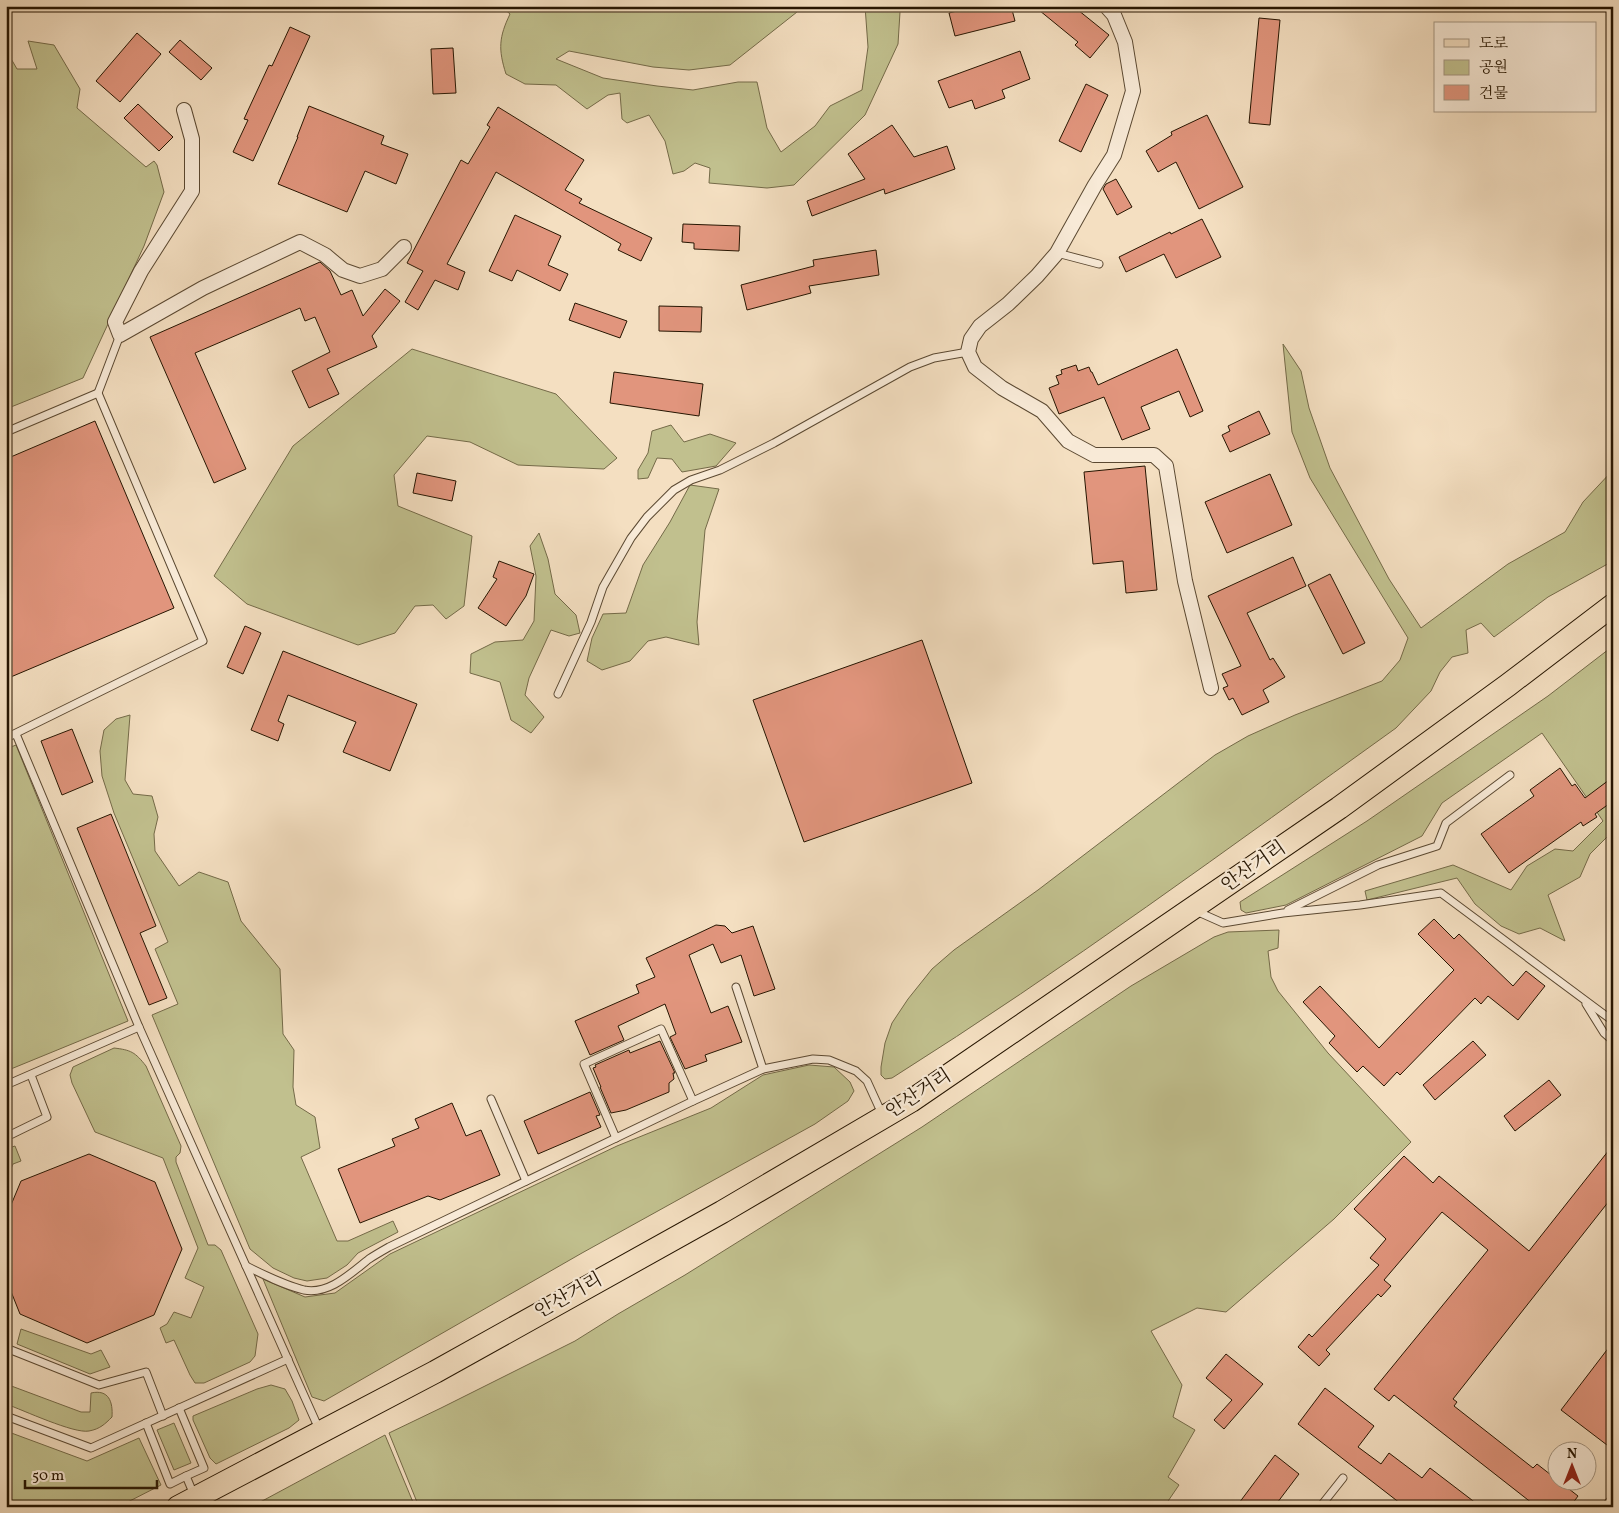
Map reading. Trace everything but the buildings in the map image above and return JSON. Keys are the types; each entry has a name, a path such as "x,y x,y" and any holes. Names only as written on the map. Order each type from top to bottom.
{"main road":[{"name":"안산거리","path":"191,1504 320,1432 444,1367 722,1212 912,1101 1348,802 1613,604"}],"street":[{"path":"1106,6 1114,15 1126,42 1133,91 1114,155 1090,193 1057,253 1014,298 980,326 971,339 968,352 975,367 1002,388 1042,411 1068,441 1094,455 1154,456 1166,466 1186,581 1211,688"},
{"path":"184,110 192,140 192,191 141,271 115,322 120,335 203,288 300,242 325,255 343,270 360,276 382,269 404,247"}],"lane":[{"path":"1057,253 1099,264"},
{"path":"6,738 203,641 98,393 120,335"},
{"path":"558,694 591,622 603,587 631,538 647,517 674,490 691,480 720,470 774,443 910,367 934,358 968,352"},
{"path":"6,432 98,393"},
{"path":"16,734 139,1027 320,1432"},
{"path":"1283,913 1378,866 1437,846 1446,823 1510,775"},
{"path":"1192,910 1223,923 1283,913 1360,905 1441,893 1613,1021"},
{"path":"736,987 764,1069"},
{"path":"1583,999 1604,1033 1613,1041"},
{"path":"6,1085 139,1027"},
{"path":"616,1138 584,1064 661,1029 693,1101"},
{"path":"246,1266 274,1280 305,1290 326,1288 348,1276 389,1247 693,1101 764,1069 813,1059 829,1060 856,1071 867,1081 884,1117"},
{"path":"6,1138 47,1117 31,1075"},
{"path":"491,1099 526,1181"},
{"path":"6,1348 99,1385 146,1372 163,1416"},
{"path":"6,1416 91,1448 288,1359"},
{"path":"146,1423 170,1484 204,1468 179,1408"},
{"path":"186,1476 191,1504"},
{"path":"1320,1507 1343,1478"},
{"path":"1605,1507 1613,1497"}],"green space":[{"path":"501,6 800,6 797,12 730,65 689,70 653,67 569,51 556,59 603,78 657,86 693,90 738,82 757,82 767,128 781,152 815,126 830,106 862,90 868,47 865,6 892,6 900,12 898,44 865,115 794,185 767,188 709,183 710,168 695,163 684,171 673,174 665,141 649,115 627,123 622,119 620,93 608,95 587,109 556,85 525,84 506,74 501,43 510,14"},
{"path":"28,41 54,45 80,89 77,108 146,167 154,161 157,165 164,192 144,246 83,378 6,409 6,50 17,69 37,69"},
{"path":"1283,344 1301,371 1309,408 1330,468 1389,579 1421,628 1508,564 1565,532 1583,502 1613,470 1613,561 1548,597 1494,637 1481,623 1466,630 1468,653 1452,657 1440,672 1431,691 1396,728 1084,951 957,1037 892,1078 885,1079 881,1075 881,1067 885,1043 892,1023 932,969 954,950 1038,890 1215,755 1248,736 1295,715 1382,681 1400,660 1408,638 1310,478 1292,432"},
{"path":"412,349 556,394 617,458 604,469 518,465 470,442 427,436 394,475 398,506 472,536 464,606 446,619 433,605 415,606 395,633 358,645 247,604 214,576 293,446"},
{"path":"671,425 684,442 710,434 736,443 716,466 682,472 672,459 657,458 648,478 638,479 638,470 648,453 652,431"},
{"path":"690,485 719,489 705,530 697,622 699,645 666,637 648,641 630,661 602,670 587,661 592,638 603,614 626,613 643,565"},
{"path":"539,533 548,559 555,594 576,615 580,633 569,636 551,630 529,678 525,695 544,717 531,733 511,720 500,682 470,673 471,654 495,642 523,640 534,621 536,576 530,546"},
{"path":"1613,646 1613,831 1590,854 1580,877 1548,895 1565,941 1540,928 1519,934 1501,926 1475,904 1457,878 1367,900 1365,891 1453,865 1511,890 1527,866 1555,849 1573,851 1603,821 1542,733 1442,803 1422,836 1286,905 1246,913 1241,910 1240,902 1367,821 1548,696"},
{"path":"130,715 125,780 133,794 152,796 158,817 154,834 155,851 179,886 199,872 228,882 241,921 280,969 283,1034 294,1050 293,1087 296,1105 315,1117 320,1148 301,1157 337,1241 348,1241 393,1221 398,1232 358,1253 347,1265 327,1278 307,1281 294,1278 273,1268 250,1249 152,1015 178,1004 155,949 168,942 114,813 102,776 100,751 104,730 116,719"},
{"path":"16,745 128,1021 6,1071 6,749"},
{"path":"1279,930 1278,948 1268,951 1271,977 1278,991 1328,1053 1411,1142 1334,1219 1226,1312 1197,1308 1151,1331 1182,1385 1173,1417 1195,1430 1168,1477 1179,1485 1164,1507 419,1507 389,1433 575,1341 685,1275 922,1127 1131,986 1214,937 1228,932"},
{"path":"114,1048 132,1053 146,1066 181,1146 176,1162 208,1245 215,1245 221,1250 258,1334 255,1356 250,1362 204,1383 195,1383 174,1340 166,1343 160,1328 167,1324 174,1312 191,1318 204,1287 185,1278 198,1248 163,1158 95,1132 72,1083 70,1075 73,1067"},
{"path":"809,1065 834,1067 850,1082 854,1091 848,1101 815,1124 582,1253 324,1401 312,1397 263,1279 305,1297 335,1293 390,1254 617,1146 711,1108 763,1075"},
{"path":"15,1146 21,1161 13,1164 6,1180 6,1149"},
{"path":"21,1329 91,1354 101,1350 110,1367 90,1374 17,1344"},
{"path":"6,1384 81,1412 90,1412 91,1393 102,1393 111,1402 112,1417 96,1429 82,1431 72,1429 6,1404"},
{"path":"271,1385 285,1389 299,1420 289,1428 216,1464 210,1458 193,1420 193,1416"},
{"path":"174,1423 191,1463 174,1470 157,1430"},
{"path":"6,1431 87,1461 139,1438 161,1485 118,1507 6,1507"},
{"path":"385,1435 415,1507 251,1507"}]}
